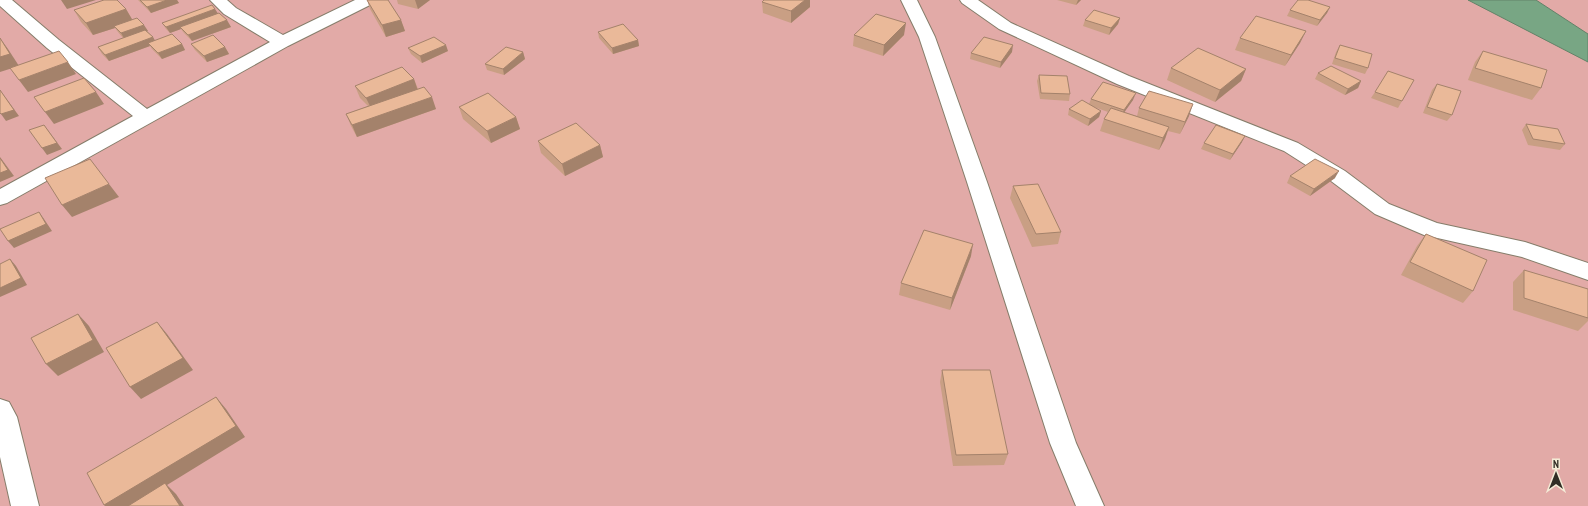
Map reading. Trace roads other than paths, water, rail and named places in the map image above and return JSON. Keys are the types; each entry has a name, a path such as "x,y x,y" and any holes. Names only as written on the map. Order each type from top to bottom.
{"street":[{"path":"3,0 53,44 146,117"},
{"path":"218,0 230,11 282,42"},
{"path":"0,198 282,42 368,0"},
{"path":"909,0 927,37 977,182 1063,443 1090,506"},
{"path":"968,0 1005,26 1124,80 1291,147 1338,176 1382,209 1432,230 1525,250 1588,272"},
{"path":"1,416 25,506"}]}
